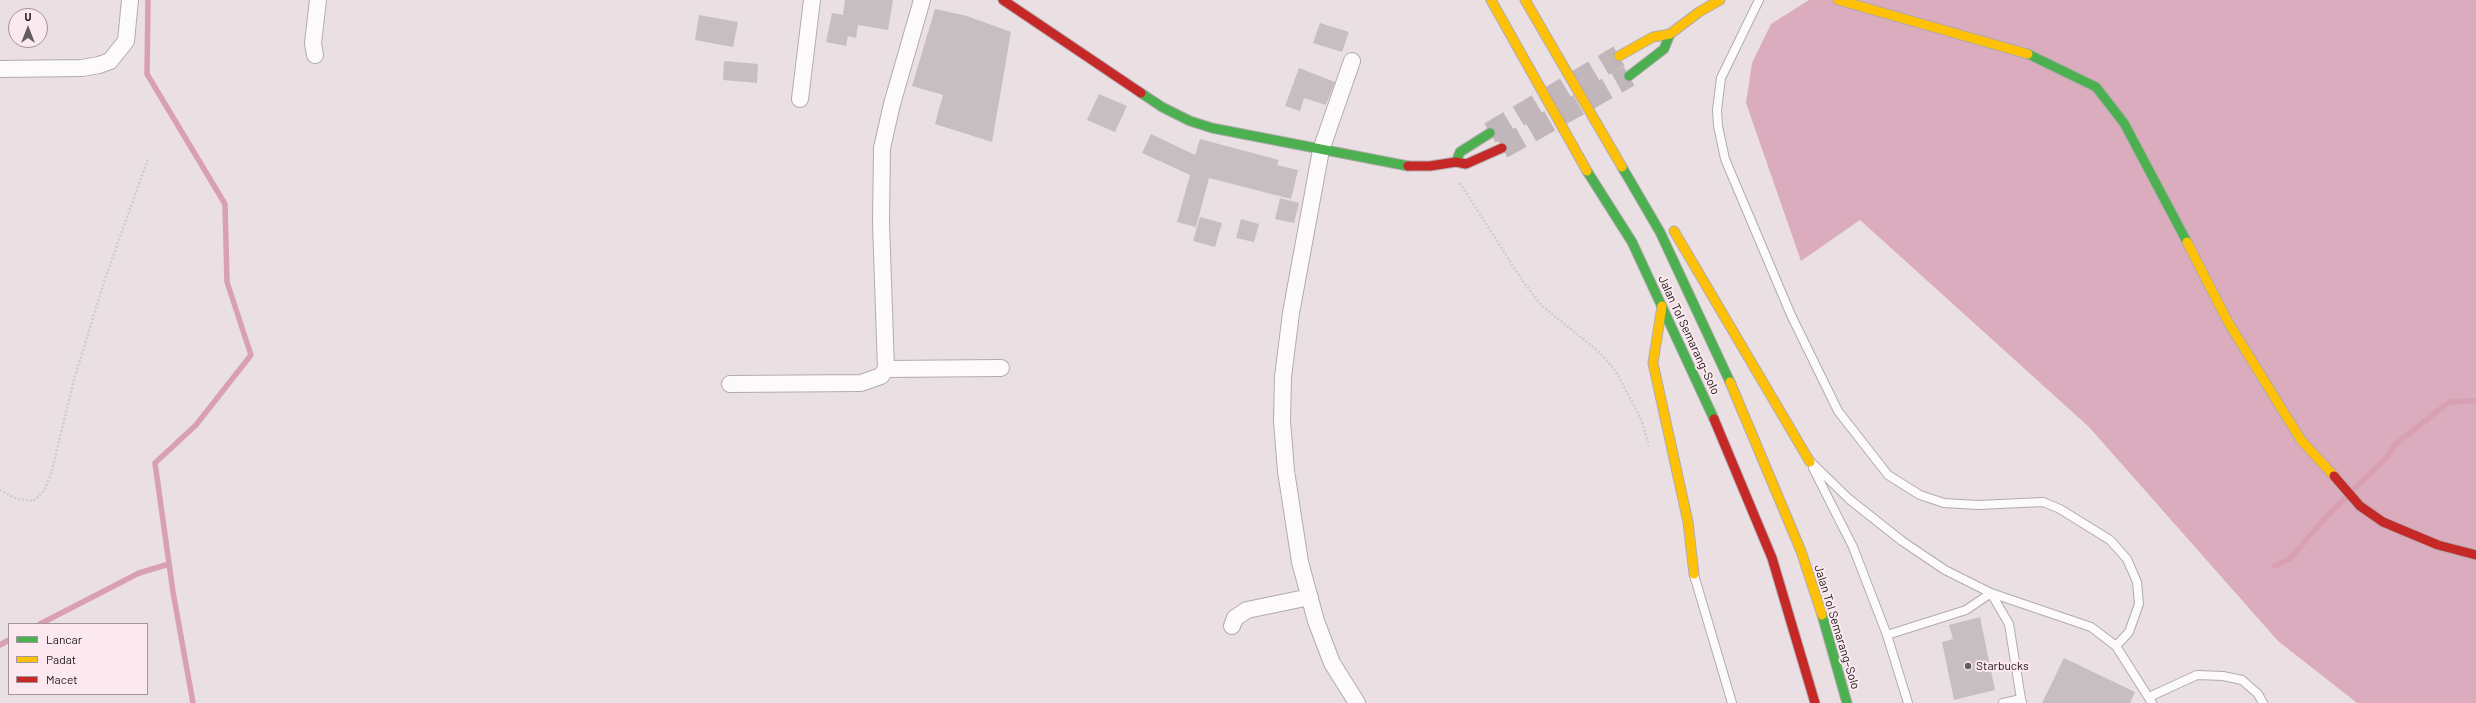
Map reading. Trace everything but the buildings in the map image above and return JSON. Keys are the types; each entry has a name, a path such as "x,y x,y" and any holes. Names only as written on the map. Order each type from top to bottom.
{"main road":[{"path":"1003,0 1162,107 1190,121 1212,128 1407,166 1471,162 1502,148"},
{"name":"Jalan Tol Semarang–Solo","path":"1490,0 1575,151 1632,242 1707,402 1772,558 1815,703"},
{"name":"Jalan Tol Semarang–Solo","path":"1525,0 1660,232 1730,382 1801,551 1848,703"},
{"path":"1618,56 1653,37 1670,34 1699,12 1720,0"},
{"path":"1838,0 2033,55 2096,87 2124,123 2228,322 2257,372 2301,440 2360,506 2399,530 2438,545 2476,555"},
{"path":"1629,76 1664,49 1670,34"},
{"path":"1452,163 1460,152 1490,132"},
{"path":"1620,163 1658,208"},
{"path":"1667,220 1810,462"},
{"path":"1662,306 1653,363 1688,522 1694,574"}],"street":[{"path":"0,69 82,68 99,66 110,60 126,41 130,0"},
{"path":"315,55 314,43 318,0"},
{"path":"800,98 812,0"},
{"path":"730,384 861,383 882,376 886,369 881,223 882,148 892,104 922,0"},
{"path":"1352,60 1321,150 1291,313 1283,377 1282,421 1286,471 1300,562 1332,663 1357,703"},
{"path":"886,369 1001,368"},
{"path":"1232,626 1235,618 1247,610 1310,597"}],"lane":[{"path":"1759,0 1721,78 1717,110 1718,126 1725,159 1731,174 1791,315 1838,411 1888,475 1920,495 1944,502 1978,505 2043,502 2060,509 2110,540 2127,559 2137,582 2139,604 2129,632 2116,646"},
{"path":"1810,462 1849,499 1902,540 1945,570 1991,593 2091,627 2116,646 2151,700 2197,675 2223,676 2242,680 2258,694 2263,703"},
{"path":"1810,462 1853,547 1887,635 1908,703"},
{"path":"1694,574 1732,703"},
{"path":"1887,635 1966,610 1991,593"},
{"path":"1991,593 2009,624 2022,701 2002,703"}],"path":[{"path":"0,490 17,500 33,501 44,491 51,474 75,376 105,279 148,159"},
{"path":"1452,163 1522,280 1542,306 1598,351 1615,370 1641,418 1651,454"}],"shaded area":[{"path":"1809,0 2476,0 2476,703 2357,703 2278,641 2089,427 1860,220 1801,261 1746,103 1752,63 1771,24"}],"waterway":[{"path":"148,0 147,74 225,204 227,282 251,355 196,425 155,463 173,592 193,703"},
{"path":"2352,491 2385,459 2396,444 2449,402 2476,401"},
{"path":"2274,566 2290,559 2325,518 2346,497"},
{"path":"42,623 139,573 169,564"},
{"path":"0,645 8,641"}],"tunnel":[{"path":"1490,133 1619,56"},
{"path":"1502,148 1629,76"}],"traffic: fast":[{"path":"1629,76 1664,49 1670,34"},
{"path":"2028,54 2096,87 2124,123 2187,242"},
{"path":"1141,93 1162,107 1190,121 1212,128 1408,166"},
{"path":"1456,162 1460,152 1490,133"},
{"path":"1622,167 1660,232 1730,382"},
{"path":"1587,171 1632,242 1714,419"},
{"path":"1822,615 1847,703"}],"traffic: slow":[{"path":"1491,0 1587,171"},
{"path":"1525,0 1622,167"},
{"path":"1619,56 1653,37 1670,34 1699,12 1720,0"},
{"path":"1838,0 2028,54"},
{"path":"1674,231 1810,462"},
{"path":"2187,242 2228,322 2301,440 2334,476"},
{"path":"1662,306 1653,363 1688,522 1694,574"},
{"path":"1730,382 1801,551 1822,615"}],"traffic: jam":[{"path":"1003,0 1141,93"},
{"path":"1408,166 1430,166 1456,162 1466,164 1502,148"},
{"path":"1714,419 1772,558 1815,703"},
{"path":"2334,476 2360,506 2383,522 2438,545 2476,555"}],"place":[{"name":"Starbucks","path":"1968,666"}]}
